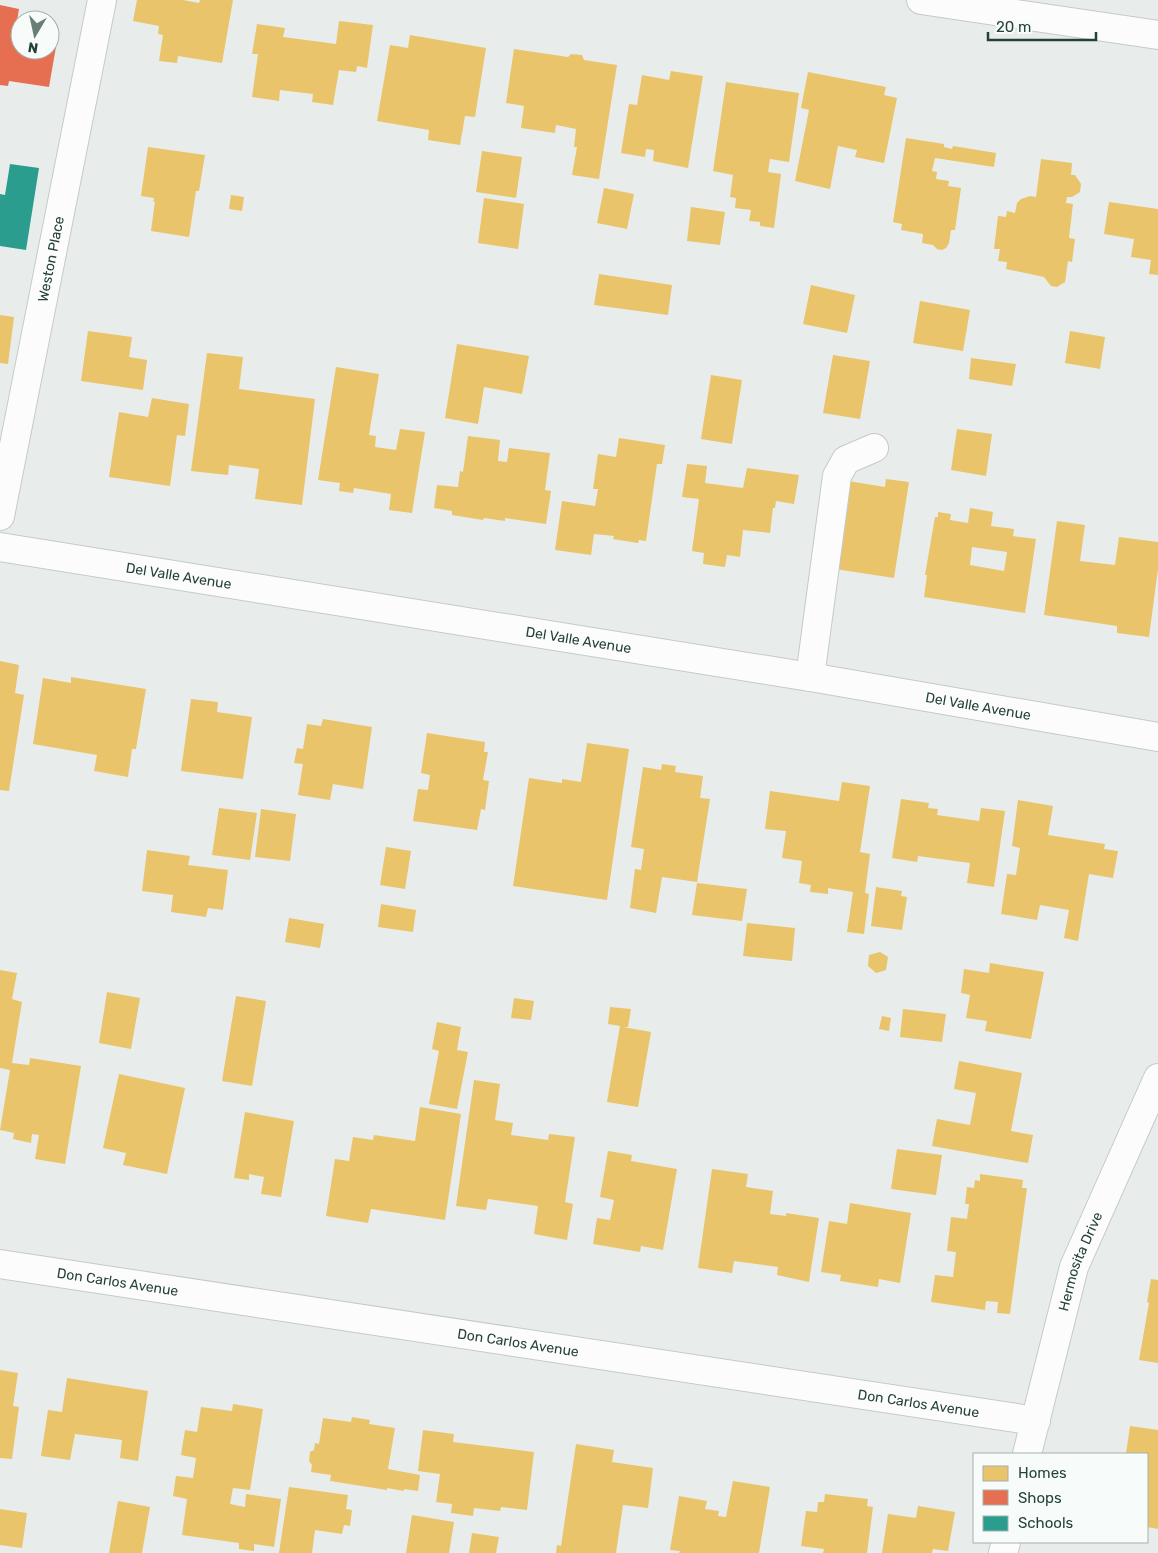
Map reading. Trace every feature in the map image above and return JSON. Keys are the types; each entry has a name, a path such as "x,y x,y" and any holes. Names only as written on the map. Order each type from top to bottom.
{"street":[{"name":"Weston Place","path":"0,516 102,0"},
{"path":"921,0 1158,35"},
{"path":"810,677 837,476 846,460 874,448"},
{"name":"Del Valle Avenue","path":"0,546 810,677 1158,736"},
{"name":"Hermosita Drive","path":"1028,1453 1074,1267 1158,1078"},
{"name":"Don Carlos Avenue","path":"0,1264 1036,1421"}],"building: Homes":[{"path":"137,0 183,0 199,3 200,0 233,0 222,63 178,56 177,63 159,61 163,35 158,34 159,26 133,21"},
{"path":"339,21 373,25 367,68 357,66 356,72 339,70 333,105 312,102 313,94 280,90 279,101 252,97 258,54 252,54 257,24 285,28 283,37 336,44"},
{"path":"410,35 486,48 475,117 465,116 460,145 428,140 429,130 377,121 390,45 408,48"},
{"path":"514,49 568,57 571,54 582,55 584,60 617,65 599,179 572,175 577,147 574,147 576,129 556,125 555,133 521,128 524,106 506,103"},
{"path":"671,71 703,76 688,168 653,161 654,150 646,149 645,157 621,153 629,104 637,105 642,75 669,80"},
{"path":"808,72 886,87 884,95 897,98 884,163 855,157 857,150 838,146 830,189 795,181 809,110 801,108"},
{"path":"726,82 799,93 789,162 770,159 768,172 781,174 774,228 760,226 760,222 749,221 751,210 735,208 736,198 730,197 733,175 713,171"},
{"path":"906,138 944,144 944,147 952,149 953,146 996,153 994,167 935,158 932,171 937,172 936,179 949,181 948,186 961,188 955,230 951,230 949,243 942,250 937,249 933,245 922,243 923,234 901,230 902,224 893,222"},
{"path":"148,147 205,155 199,191 196,191 189,237 151,231 155,201 153,202 154,198 141,196"},
{"path":"482,151 522,157 516,198 476,192"},
{"path":"1041,159 1072,163 1071,175 1075,175 1081,184 1080,192 1072,197 1067,197 1066,203 1073,204 1069,238 1075,239 1072,262 1068,261 1065,282 1057,287 1051,286 1044,277 1006,269 1007,262 998,261 1000,249 994,249 998,216 1006,217 1007,211 1015,213 1017,203 1021,199 1030,196 1036,197"},
{"path":"604,188 634,194 627,229 597,223"},
{"path":"231,195 244,197 242,211 229,209"},
{"path":"484,198 524,204 518,249 478,243"},
{"path":"1109,202 1158,209 1158,275 1149,274 1151,260 1131,257 1134,239 1104,234"},
{"path":"691,207 725,212 720,245 687,241"},
{"path":"599,274 672,285 668,315 594,305"},
{"path":"811,285 855,295 847,333 803,324"},
{"path":"920,301 970,310 963,351 913,343"},
{"path":"0,315 14,317 8,364 0,363"},
{"path":"88,331 132,337 129,357 147,360 143,390 81,381"},
{"path":"1070,331 1105,337 1100,369 1065,363"},
{"path":"457,344 529,356 522,394 484,387 478,424 445,418"},
{"path":"207,353 243,357 239,389 315,399 302,505 255,499 259,469 229,465 228,475 191,471"},
{"path":"833,355 870,361 860,419 823,413"},
{"path":"971,358 1016,364 1012,386 969,379"},
{"path":"336,367 379,374 369,435 376,436 375,447 396,450 400,429 425,432 412,513 389,510 391,494 354,488 353,493 339,491 340,483 318,480"},
{"path":"711,375 742,380 732,444 701,439"},
{"path":"152,398 189,404 185,436 177,435 170,486 109,477 119,412 148,417"},
{"path":"957,429 992,434 986,476 951,470"},
{"path":"468,436 500,440 498,461 507,462 509,448 550,453 545,490 551,491 546,524 505,518 505,521 484,518 483,520 452,515 452,511 434,508 437,485 458,487 460,471 463,472"},
{"path":"619,438 665,445 662,464 657,464 646,541 639,540 638,543 613,539 614,536 594,534 591,555 555,550 562,501 595,506 598,489 593,489 598,454 616,457"},
{"path":"687,464 707,466 705,483 743,488 747,468 799,475 794,504 776,501 775,508 773,508 770,533 743,530 740,557 727,555 725,567 703,564 704,553 692,551 699,499 682,497"},
{"path":"886,479 909,482 894,578 835,569 848,481 885,487"},
{"path":"970,508 993,512 991,526 1014,529 1013,536 1036,539 1025,613 924,597 927,575 925,575 935,517 938,517 938,512 951,514 950,520 968,523","holes":["972,547 1007,552 1004,571 970,565"]},
{"path":"1057,521 1085,525 1080,561 1115,565 1119,537 1158,542 1158,569 1149,637 1117,633 1117,626 1044,615"},
{"path":"0,661 19,665 15,693 24,695 9,791 0,790"},
{"path":"71,677 146,689 136,749 132,749 128,777 94,771 97,755 33,744 43,678 71,683"},
{"path":"191,699 218,702 217,712 252,717 243,779 181,771"},
{"path":"323,719 372,727 363,789 333,784 330,800 298,795 303,764 294,763 297,748 303,749 307,724 321,726"},
{"path":"427,733 485,742 484,752 488,752 483,780 489,781 485,810 481,809 477,830 413,821 418,789 428,790 430,775 421,773"},
{"path":"587,743 629,749 607,900 513,886 529,778 562,783 562,779 581,782"},
{"path":"662,764 676,766 675,772 703,776 700,798 710,799 697,882 662,877 656,913 630,908 635,869 641,870 644,849 631,847 643,767 661,770"},
{"path":"842,782 870,786 860,852 870,854 865,893 869,894 864,934 847,932 853,892 828,888 828,894 810,892 811,885 799,883 802,861 782,858 786,831 765,829 770,791 839,801"},
{"path":"901,799 929,803 928,808 938,809 937,815 979,821 981,808 1005,811 994,887 967,883 970,863 918,856 917,862 892,858"},
{"path":"1018,800 1053,806 1048,835 1105,844 1104,849 1118,851 1113,878 1089,874 1078,941 1064,938 1069,910 1040,905 1037,920 1001,914 1007,874 1016,875 1020,848 1012,846"},
{"path":"219,808 257,813 250,860 212,855"},
{"path":"261,809 296,814 290,861 255,857"},
{"path":"386,847 411,851 405,889 380,885"},
{"path":"147,850 190,856 188,865 228,870 223,910 208,908 206,917 171,912 173,895 142,891"},
{"path":"697,883 747,889 742,921 692,915"},
{"path":"876,887 902,891 901,896 907,897 902,930 871,926"},
{"path":"381,904 416,910 413,932 378,927"},
{"path":"289,918 324,924 320,948 285,942"},
{"path":"747,923 795,928 792,961 743,956"},
{"path":"880,952 888,957 886,970 876,973 868,966 869,955"},
{"path":"990,963 1044,972 1031,1039 985,1031 987,1021 966,1018 970,995 961,993 964,969 989,973"},
{"path":"0,970 17,973 12,999 22,1002 12,1063 29,1065 30,1058 81,1066 65,1164 35,1159 39,1135 32,1134 31,1143 13,1139 14,1133 0,1130 10,1070 0,1068"},
{"path":"107,992 140,998 131,1049 99,1043"},
{"path":"236,996 266,1001 252,1086 222,1081"},
{"path":"514,998 534,1001 531,1020 511,1018"},
{"path":"610,1007 631,1009 628,1027 623,1027 651,1032 638,1107 607,1102 620,1026 608,1024"},
{"path":"903,1009 946,1014 942,1042 900,1037"},
{"path":"882,1016 891,1018 889,1031 879,1029"},
{"path":"437,1022 461,1027 457,1050 468,1052 457,1109 429,1104 439,1051 432,1049"},
{"path":"959,1061 1022,1073 1011,1131 1033,1135 1028,1163 932,1146 937,1119 970,1125 976,1093 954,1089"},
{"path":"119,1074 185,1088 167,1174 123,1165 126,1153 103,1148"},
{"path":"474,1080 500,1084 495,1120 513,1123 511,1135 548,1140 549,1134 575,1137 565,1202 573,1204 567,1240 534,1234 538,1206 488,1199 486,1210 456,1206"},
{"path":"420,1107 461,1114 445,1220 371,1209 368,1223 326,1216 335,1159 349,1161 353,1137 373,1140 374,1135 415,1141"},
{"path":"245,1112 294,1121 281,1197 261,1194 264,1177 249,1174 249,1180 234,1178"},
{"path":"897,1149 942,1155 936,1195 891,1189"},
{"path":"608,1151 632,1155 631,1161 677,1169 663,1250 641,1246 640,1252 593,1244 597,1218 610,1220 614,1200 600,1197"},
{"path":"712,1169 748,1174 746,1187 773,1191 770,1214 786,1216 786,1213 819,1218 809,1282 777,1275 778,1267 734,1261 732,1273 698,1268"},
{"path":"980,1174 1023,1180 1022,1188 1027,1188 1010,1314 997,1313 998,1302 986,1301 985,1310 931,1302 935,1275 953,1277 956,1252 947,1251 951,1217 967,1219 969,1204 965,1204 967,1187 974,1188 975,1180 980,1181"},
{"path":"850,1203 911,1213 900,1283 879,1279 878,1287 840,1281 841,1275 821,1272 829,1221 847,1224"},
{"path":"1151,1279 1158,1280 1158,1363 1139,1360 1149,1303 1147,1302"},
{"path":"0,1370 18,1373 13,1406 19,1407 12,1459 0,1458"},
{"path":"67,1378 148,1391 138,1461 120,1458 122,1440 75,1434 70,1460 41,1456 48,1410 62,1412"},
{"path":"233,1404 263,1409 250,1490 233,1488 230,1504 245,1507 246,1494 281,1499 274,1547 254,1544 254,1551 239,1549 239,1543 182,1535 187,1499 173,1496 176,1476 193,1478 196,1458 181,1455 185,1430 197,1432 201,1407 232,1411"},
{"path":"352,1417 370,1420 369,1424 395,1428 388,1469 420,1475 418,1491 387,1488 387,1490 330,1481 331,1475 311,1472 310,1452 314,1450 315,1443 319,1444 323,1418 351,1422"},
{"path":"1130,1426 1158,1430 1158,1529 1148,1527 1148,1453 1126,1453"},
{"path":"423,1430 454,1434 453,1442 534,1452 527,1510 501,1507 500,1511 474,1508 473,1516 451,1513 452,1504 436,1502 440,1474 418,1471"},
{"path":"576,1444 614,1450 612,1462 653,1468 648,1508 623,1505 616,1553 556,1553 557,1545 561,1546"},
{"path":"733,1481 770,1487 759,1553 679,1553 680,1551 670,1550 679,1496 707,1501 705,1509 719,1511 718,1516 726,1517"},
{"path":"289,1487 348,1495 346,1509 352,1510 350,1526 344,1525 342,1534 315,1530 312,1553 279,1553"},
{"path":"825,1494 868,1499 867,1506 873,1507 867,1553 823,1553 824,1549 801,1546 806,1511 817,1512 818,1502 824,1502"},
{"path":"118,1501 150,1507 142,1553 109,1553"},
{"path":"918,1506 955,1512 948,1551 933,1549 932,1553 882,1553 888,1514 916,1518"},
{"path":"0,1509 27,1513 22,1548 0,1545"},
{"path":"412,1515 454,1522 449,1553 406,1553"},
{"path":"472,1533 499,1537 496,1553 469,1553"}],"building: Shops":[{"path":"0,5 19,9 10,10 10,60 54,60 49,87 9,81 8,86 0,85"}],"building: Schools":[{"path":"10,164 39,168 26,250 0,246 0,194 5,195"}]}
